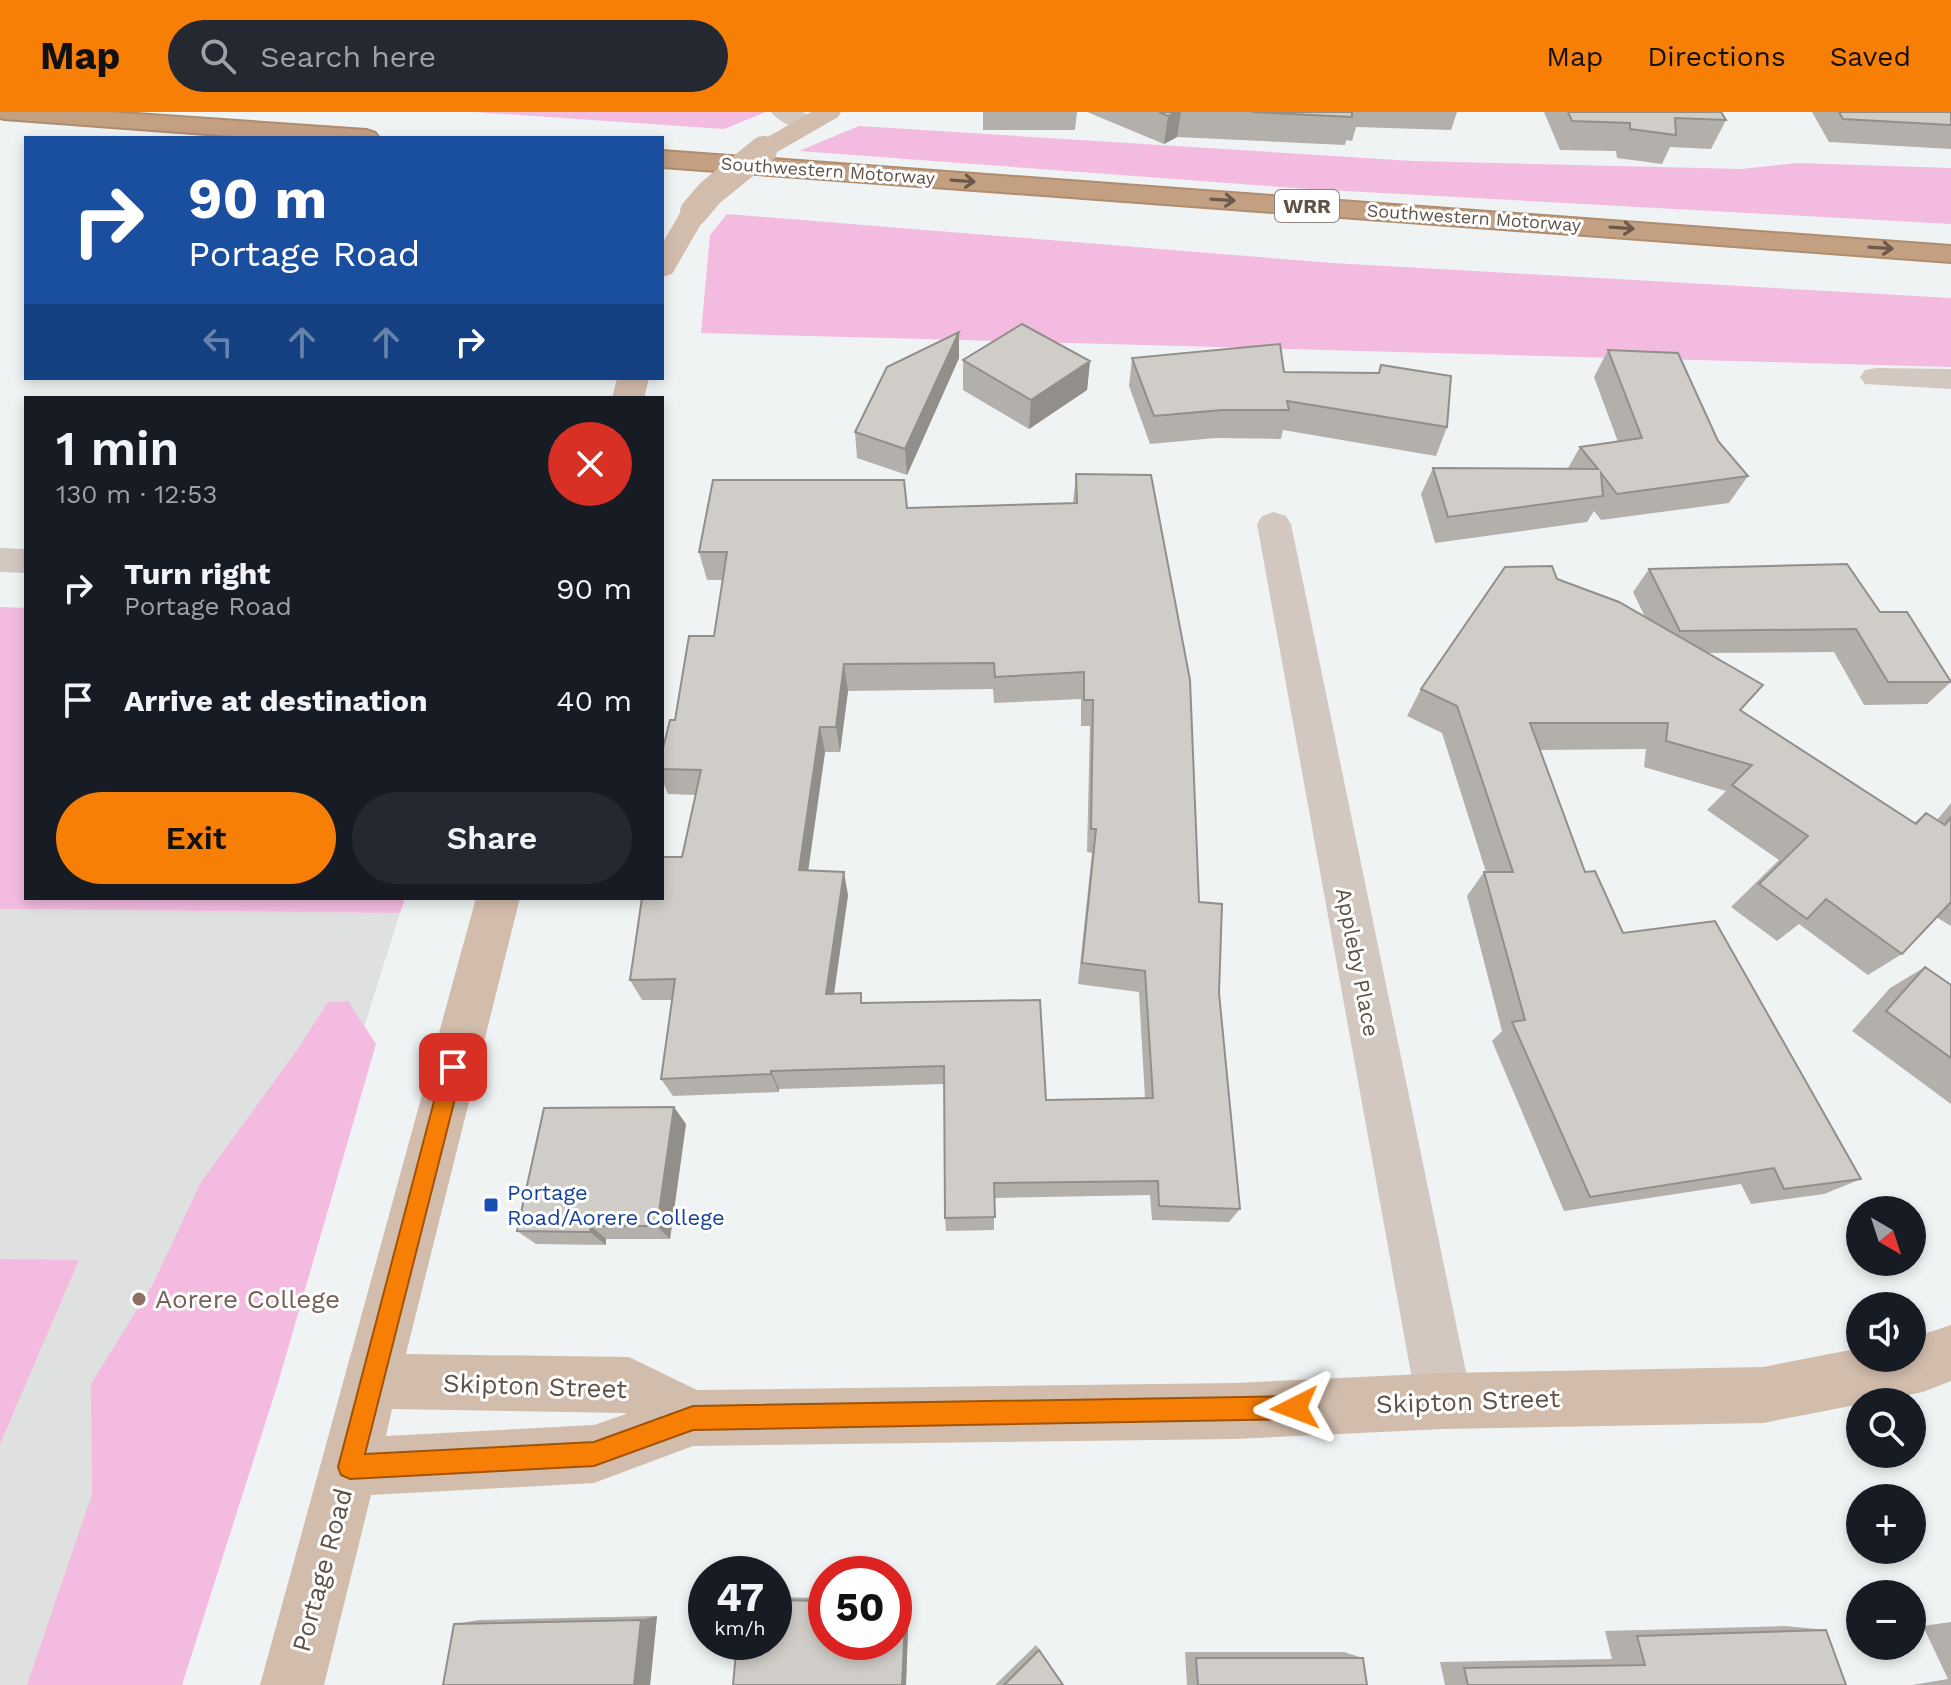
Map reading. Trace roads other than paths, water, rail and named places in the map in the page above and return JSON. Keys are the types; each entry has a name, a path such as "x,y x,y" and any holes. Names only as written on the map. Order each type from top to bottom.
{"highway":[{"path":"4,112 338,136"},
{"name":"Southwestern Motorway","path":"664,159 1951,254"},
{"name":"Southwestern Motorway","path":"678,188 757,194"},
{"name":"Southwestern Motorway","path":"1012,211 1951,276"}],"main road":[{"path":"664,264 694,212 733,172 763,150 818,118"},
{"name":"Portage Road","path":"292,1685 497,900"},
{"name":"Skipton Street","path":"350,1467 594,1454 693,1418 1236,1411 1444,1401 1763,1395 1923,1364 1951,1353"},
{"name":"Skipton Street","path":"370,1381 629,1385 693,1418"}],"street":[{"path":"783,112 818,118"},
{"path":"1876,377 1951,379"},
{"name":"Appleby Place","path":"1274,524 1444,1401"},
{"path":"0,560 24,561"}],"place":[{"name":"Portage Road/Aorere College","path":"491,1205"},
{"name":"Aorere College","path":"139,1299"}]}
